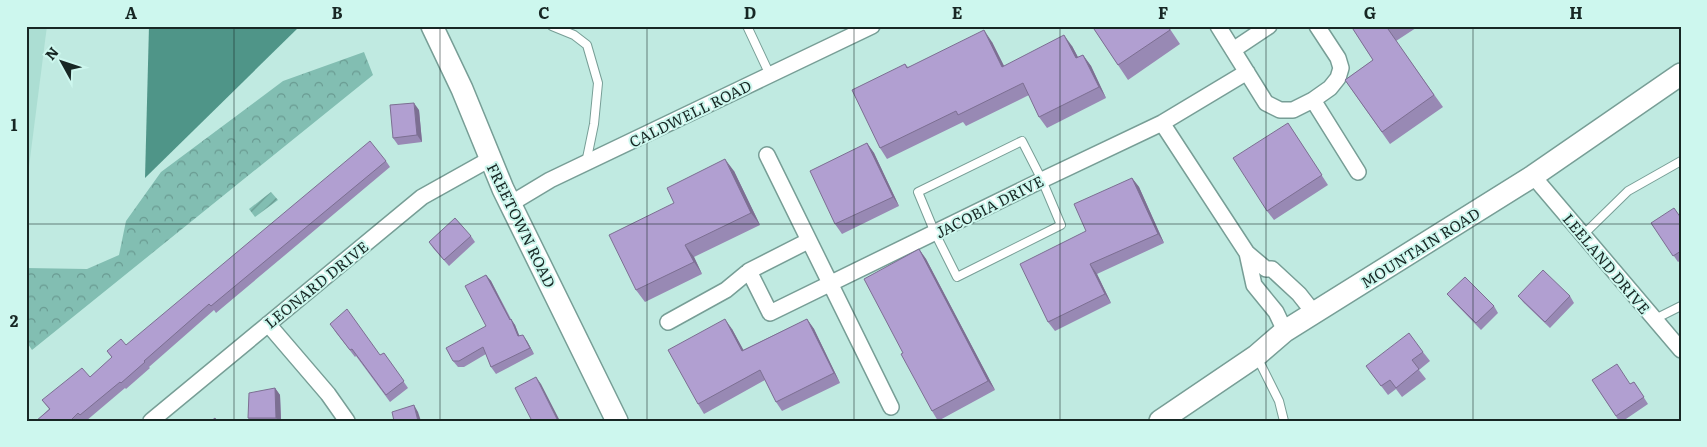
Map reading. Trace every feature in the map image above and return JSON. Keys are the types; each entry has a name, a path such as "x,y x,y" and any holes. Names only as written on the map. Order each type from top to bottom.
{"main road":[{"name":"FREETOWN ROAD","path":"432,26 462,89 510,204 617,421"},
{"name":"MOUNTAIN ROAD","path":"1166,419 1256,356 1285,331 1533,176 1681,74"}],"street":[{"name":"CALDWELL ROAD","path":"510,204 550,180 872,26"},
{"path":"1218,26 1266,103 1280,110 1293,110 1313,100 1330,88 1338,78 1341,68 1338,58 1317,26"},
{"path":"1233,50 1269,26"},
{"name":"JACOBIA DRIVE","path":"749,271 770,313 1162,123 1247,72"},
{"path":"1313,100 1358,172"},
{"path":"1162,123 1247,253 1266,269 1272,269 1299,294 1314,314"},
{"path":"767,155 891,407"},
{"name":"LEONARD DRIVE","path":"151,421 422,197 490,159"},
{"name":"LEELAND DRIVE","path":"1533,176 1681,350"},
{"path":"668,322 726,290 749,271 808,241"},
{"path":"1247,253 1254,285 1276,312 1285,331"},
{"path":"268,324 328,394 347,421"}],"lane":[{"path":"552,26 574,35 588,45 598,84 594,124 586,163"},
{"path":"747,26 770,75"},
{"path":"1022,141 1042,180 1061,225 957,277 934,234 918,192 1022,141"},
{"path":"1584,235 1628,192 1681,161"},
{"path":"1655,318 1681,306"},
{"path":"1256,356 1279,401 1284,421"}],"shaded area":[{"path":"26,26 47,26 26,190"},
{"path":"149,26 300,26 145,178"}],"green space":[{"path":"364,52 373,75 32,350 26,341 26,268 87,269 119,255 126,221 161,172 283,81"},
{"path":"271,192 278,200 255,217 249,209"}],"building":[{"path":"1092,26 1168,26 1170,30 1118,65"},
{"path":"1351,26 1392,26 1388,29 1434,95 1382,132 1345,80 1373,60"},
{"path":"984,30 1002,67 1064,35 1076,58 1083,55 1099,87 1039,117 1023,83 958,115 956,111 880,148 852,90 905,64 907,68"},
{"path":"414,103 417,135 393,138 390,105"},
{"path":"1288,123 1322,175 1267,211 1233,158"},
{"path":"370,141 386,161 211,306 209,304 121,383 80,415 78,413 70,421 36,421 50,409 42,400 82,368 90,377 112,357 107,351 121,339 126,345"},
{"path":"867,143 893,197 835,224 810,171"},
{"path":"725,159 751,213 685,245 694,262 636,290 609,235 674,203 667,188"},
{"path":"1132,178 1158,234 1090,264 1105,294 1048,322 1020,264 1086,231 1074,204"},
{"path":"1674,208 1681,218 1681,251 1673,256 1651,223"},
{"path":"455,218 471,236 444,260 429,242"},
{"path":"919,249 988,381 932,411 864,279"},
{"path":"1543,270 1570,296 1545,322 1518,296"},
{"path":"486,275 511,319 518,336 523,335 530,348 491,367 483,347 459,361 453,361 446,348 486,326 465,286"},
{"path":"1465,277 1494,306 1476,323 1447,294"},
{"path":"347,309 380,355 384,353 404,381 386,395 352,349 350,350 330,324"},
{"path":"725,319 742,351 807,319 834,373 776,402 760,370 698,404 668,350"},
{"path":"1409,333 1423,352 1412,360 1419,369 1396,388 1390,380 1381,386 1366,366"},
{"path":"1617,364 1630,384 1634,382 1644,397 1616,416 1592,380"},
{"path":"536,377 558,421 532,421 515,388"},
{"path":"275,388 276,418 248,418 249,393"},
{"path":"414,405 418,421 394,421 392,412"}]}
